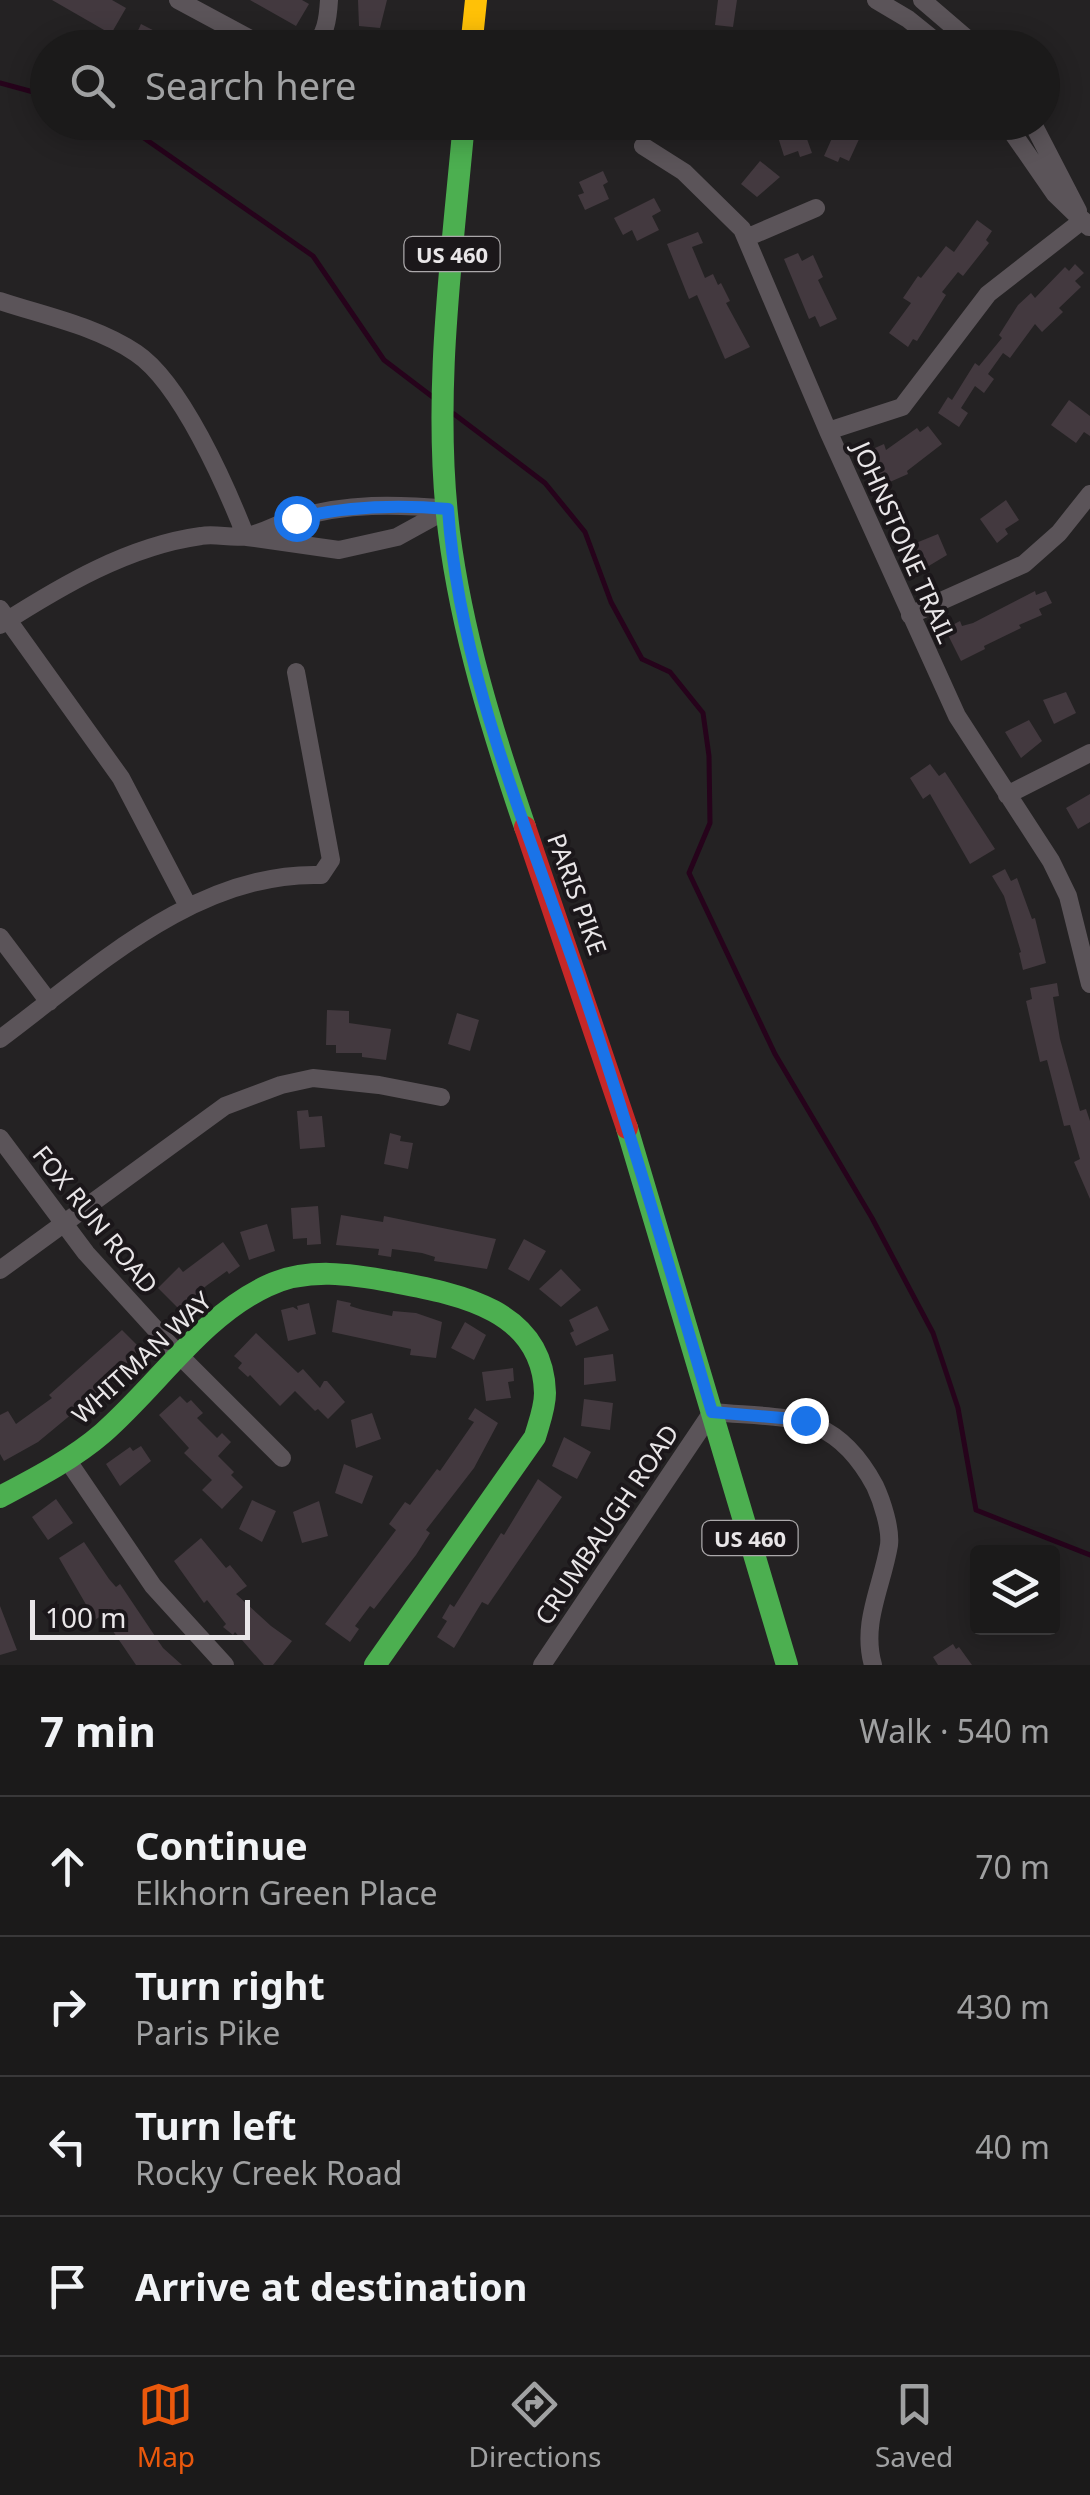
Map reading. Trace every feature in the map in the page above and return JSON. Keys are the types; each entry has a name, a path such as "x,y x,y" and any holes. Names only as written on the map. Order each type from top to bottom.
{"main road":[{"path":"473,30 476,0"},
{"name":"PARIS PIKE","path":"462,140 442,418 448,509 465,623 514,796 630,1135 787,1665"},
{"name":"WHITMAN WAY","path":"0,1497 68,1460 106,1430 179,1356 248,1297 291,1275 326,1274 458,1294 493,1308 516,1325 538,1356 545,1394 535,1437 375,1665"}],"street":[{"path":"178,0 234,30"},
{"path":"325,30 328,0"},
{"path":"876,0 922,30"},
{"path":"922,0 957,30"},
{"path":"1018,140 1055,194 1086,224"},
{"path":"1042,140 1086,224"},
{"name":"JOHNSTONE TRAIL","path":"643,146 684,172 742,229 957,716 1051,860 1068,896 1090,984"},
{"path":"746,238 816,208"},
{"path":"828,431 902,407 988,294 1086,224"},
{"path":"0,301 95,332 141,356 179,403 228,492 246,536"},
{"path":"910,615 1024,564 1059,533 1090,494"},
{"path":"246,536 296,518 346,507 397,504 448,509"},
{"path":"188,906 121,778 3,618 56,588 146,549 203,535 246,536 339,550 396,538 448,509"},
{"path":"0,1038 128,943 188,906 252,884 322,875 328,868 330,860 296,672"},
{"path":"1007,796 1090,753"},
{"path":"0,937 50,1002"},
{"path":"0,1270 225,1106 281,1085 313,1078 379,1084 442,1096"},
{"name":"FOX RUN ROAD","path":"0,1138 86,1253 179,1356 282,1458"},
{"path":"712,1412 805,1420 834,1435 857,1454 878,1492 890,1540 868,1624 868,1647 874,1665"},
{"name":"CRUMBAUGH ROAD","path":"542,1665 712,1412"},
{"path":"68,1460 153,1586 225,1665"}],"building":[{"path":"52,0 112,0 126,8 113,30 104,30"},
{"path":"250,0 302,0 309,4 296,26"},
{"path":"358,0 387,0 380,28 359,26"},
{"path":"718,0 737,0 733,27 715,25"},
{"path":"779,140 807,140 812,153 800,157 798,151 784,156"},
{"path":"831,140 859,140 849,161 840,157 838,162 824,156"},
{"path":"760,161 780,177 757,197 741,184"},
{"path":"603,171 609,199 585,210 578,195 584,193 579,182"},
{"path":"654,198 661,211 652,216 659,230 637,241 632,230 623,235 614,218"},
{"path":"977,220 992,231 986,240 989,243 963,276 958,272 942,292 946,295 917,341 913,339 908,347 889,333 911,303 903,298 946,246 954,252"},
{"path":"698,232 703,243 692,247 705,278 713,274 718,285 721,283 730,301 726,303 750,347 725,359 697,295 689,299 667,244"},
{"path":"798,253 802,261 813,255 823,277 818,280 837,319 820,327 815,316 809,319 784,259"},
{"path":"1075,264 1084,273 1075,281 1081,287 1042,332 1035,324 1010,358 1003,353 988,374 994,379 984,393 975,386 961,408 968,413 959,427 938,413 948,397 952,400 975,363 979,366 1002,338 999,335 1018,305 1031,293 1035,298 1065,267 1069,271"},
{"path":"1069,400 1090,416 1090,436 1084,432 1076,443 1051,425"},
{"path":"928,426 942,444 908,474 883,485 868,451 884,444 886,450 917,428 920,432"},
{"path":"1006,500 1019,520 1005,529 1008,534 997,543 980,519"},
{"path":"938,534 947,555 922,570 911,545"},
{"path":"1035,591 1036,595 1046,591 1052,603 1039,609 1042,615 961,661 945,629 960,621 962,626 973,623"},
{"path":"1066,692 1076,713 1054,724 1043,700"},
{"path":"1029,720 1042,741 1021,758 1005,732"},
{"path":"930,764 939,776 945,772 995,849 970,864 930,794 923,799 910,778"},
{"path":"1090,794 1090,822 1078,829 1066,808"},
{"path":"1005,869 1011,881 1017,878 1032,919 1035,918 1046,963 1023,970 1004,896 992,876"},
{"path":"1057,983 1059,996 1053,997 1060,1039 1080,1111 1086,1109 1090,1121 1090,1199 1074,1162 1080,1159 1070,1125 1064,1126 1047,1060 1040,1062 1026,1001 1032,999 1030,988"},
{"path":"327,1010 349,1011 349,1023 391,1029 386,1060 362,1057 362,1053 336,1053 336,1045 326,1045"},
{"path":"457,1013 479,1020 470,1051 448,1044"},
{"path":"308,1110 309,1117 322,1116 325,1147 300,1149 297,1111"},
{"path":"390,1133 401,1136 400,1141 413,1143 408,1169 384,1164"},
{"path":"318,1206 321,1244 307,1245 307,1238 293,1239 291,1208"},
{"path":"341,1215 383,1222 384,1216 496,1239 487,1269 434,1261 435,1257 422,1253 392,1249 391,1257 378,1255 379,1249 336,1245"},
{"path":"267,1224 275,1251 249,1260 240,1232"},
{"path":"524,1239 546,1251 529,1281 508,1269"},
{"path":"223,1242 240,1266 206,1286 181,1311 158,1288 179,1267 183,1272"},
{"path":"561,1269 581,1290 561,1307 539,1289"},
{"path":"337,1300 363,1310 392,1316 393,1311 416,1313 442,1322 436,1358 410,1355 411,1349 332,1332"},
{"path":"309,1303 316,1334 288,1341 281,1310 298,1310 297,1306"},
{"path":"597,1306 609,1330 576,1346 569,1320"},
{"path":"465,1322 486,1335 474,1360 451,1348"},
{"path":"122,1330 143,1351 107,1382 110,1386 98,1396 38,1442 4,1461 0,1454 0,1415 8,1411 16,1424 52,1398 49,1395"},
{"path":"256,1333 298,1373 303,1369 320,1388 327,1381 345,1402 328,1419 295,1391 280,1406 238,1368 242,1363 234,1356"},
{"path":"613,1354 616,1381 584,1385 584,1358"},
{"path":"513,1368 514,1381 508,1382 511,1398 486,1401 482,1372"},
{"path":"180,1396 187,1403 191,1400 203,1413 197,1418 217,1438 222,1433 231,1442 218,1456 243,1487 222,1509 202,1490 212,1480 184,1453 189,1448 159,1415"},
{"path":"584,1399 613,1403 610,1430 581,1426"},
{"path":"475,1408 498,1423 474,1468 426,1530 430,1533 416,1555 374,1609 370,1606 355,1626 359,1629 350,1642 325,1624 396,1530 389,1524 405,1502 410,1505 437,1469 440,1471 474,1422 468,1419"},
{"path":"372,1413 381,1439 356,1448 351,1420"},
{"path":"564,1437 591,1452 577,1479 552,1466"},
{"path":"141,1446 151,1461 120,1486 106,1464 130,1447 133,1451"},
{"path":"344,1464 373,1476 362,1504 335,1493"},
{"path":"538,1479 562,1497 488,1605 482,1602 454,1648 437,1637 447,1621 442,1618 450,1604 454,1607 501,1533 504,1535"},
{"path":"56,1499 73,1523 48,1540 32,1517"},
{"path":"252,1500 276,1511 262,1542 239,1529"},
{"path":"319,1501 328,1536 302,1543 293,1512"},
{"path":"201,1538 247,1586 236,1594 292,1641 273,1665 264,1665 235,1632 233,1635 223,1627 226,1624 207,1600 204,1603 174,1561"},
{"path":"84,1542 109,1579 116,1587 120,1584 163,1648 182,1665 136,1665 102,1615 95,1620 59,1558"},
{"path":"0,1606 17,1650 0,1655"},
{"path":"953,1644 972,1665 938,1665 933,1657"}],"waterway":[{"path":"0,83 30,91"},
{"path":"147,140 313,256 384,360 434,398"},
{"path":"454,414 545,483 585,532 611,602 642,659 670,672 703,713 709,756 710,823 689,873 775,1054 872,1218 933,1333 958,1408 976,1510 1090,1555"}],"traffic: fast":[{"path":"462,140 443,379 444,481 455,570 470,644 525,827"},
{"path":"627,1128 787,1665"},
{"path":"0,1497 54,1468 91,1442 221,1315 282,1280 313,1274 362,1277 444,1293 493,1310 530,1342 541,1365 545,1399 535,1437 375,1665"}],"traffic: slow":[{"path":"473,30 476,0"}],"traffic: jam":[{"path":"525,827 627,1128"}],"route":[{"path":"296,518 346,507 397,504 448,509 465,623 482,691 630,1135 712,1412 805,1420"}]}
